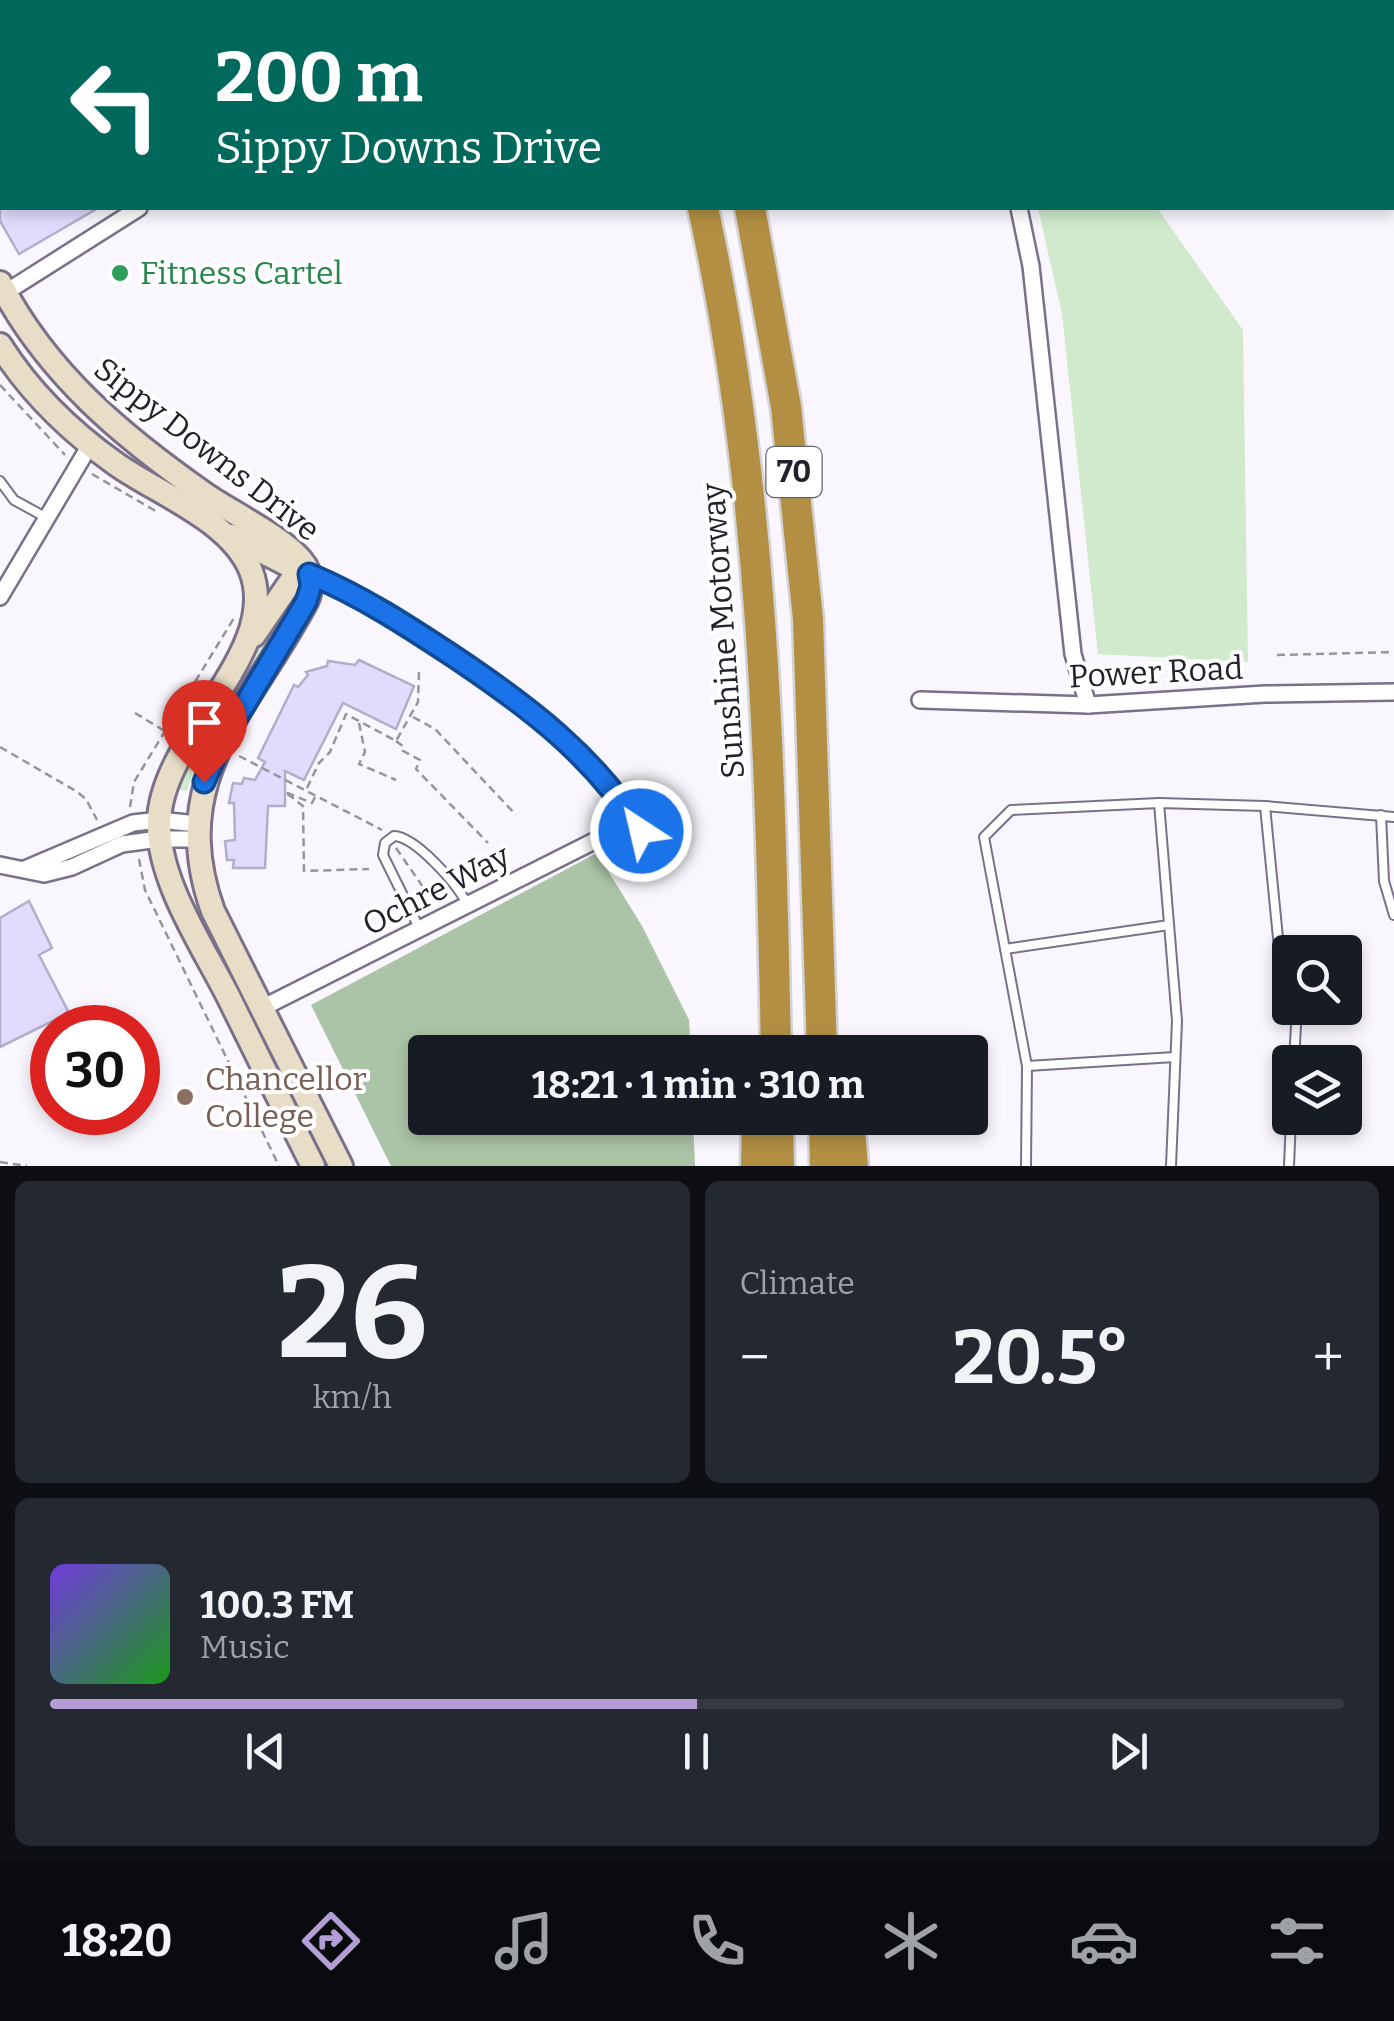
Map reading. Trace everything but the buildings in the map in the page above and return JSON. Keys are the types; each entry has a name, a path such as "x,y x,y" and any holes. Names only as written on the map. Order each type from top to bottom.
{"highway":[{"name":"Sunshine Motorway","path":"703,210 730,348 752,509 770,764 776,1035"},
{"name":"70","path":"750,210 776,338 799,510 814,740 822,1035"},
{"path":"758,1035 759,781 770,764"},
{"path":"818,913 833,943 841,1035"},
{"path":"756,1166 757,1135"},
{"path":"778,1135 779,1166"},
{"path":"824,1135 825,1166"},
{"path":"850,1135 853,1166"}],"main road":[{"name":"Sippy Downs Drive","path":"2,290 43,352 89,403 202,492 292,552 309,574 311,586 306,602 220,746 204,782 197,832 202,875 213,910 341,1166"},
{"name":"Sippy Downs Drive","path":"0,345 36,392 90,445 218,528 243,556 254,581 254,618 244,648 180,752 163,792 159,829"},
{"path":"218,528 309,574"},
{"path":"244,648 291,580 309,574"},
{"path":"159,829 177,895 313,1166"}],"street":[{"path":"2,290 136,210"},
{"path":"1019,210 1031,266 1073,654 1088,705"},
{"path":"0,597 90,445"},
{"name":"Ochre Way","path":"262,1008 467,905 638,826 565,738 514,698 354,593 309,574"},
{"name":"Power Road","path":"920,700 1088,705 1265,694 1394,692"},
{"path":"0,865 39,874 57,871 159,829 197,832"}],"lane":[{"path":"0,480 14,500 47,518"},
{"path":"1159,803 1177,1021 1171,1166"},
{"path":"1026,1166 1027,1066 984,836 1011,810 1159,803 1265,806 1394,817"},
{"path":"1265,806 1278,935"},
{"path":"1381,816 1384,881 1394,916"},
{"path":"420,930 386,864 383,850 388,839 400,836 411,840 467,905"},
{"path":"1005,949 1169,925"},
{"path":"1027,1066 1176,1057"},
{"path":"1289,1166 1290,1135"}],"path":[{"path":"1277,655 1394,652"},
{"path":"396,741 418,702 419,672"},
{"path":"135,713 165,732"},
{"path":"306,790 330,752 346,714 396,741 404,747 403,751 420,760 416,768 488,843"},
{"path":"410,716 434,729 516,814"},
{"path":"358,721 365,752 360,764 396,780"},
{"path":"220,746 380,827 423,887 433,886 446,901"},
{"path":"0,747 76,790 86,799 97,822"},
{"path":"316,794 312,803 285,792 304,806 304,871 368,869"},
{"path":"0,1162 26,1166"}],"green space":[{"path":"1038,210 1158,210 1243,330 1248,662 1098,654 1062,314"},
{"path":"279,608 286,611 217,721 187,791 176,789 198,738"},
{"path":"597,853 642,926 689,1020 690,1035 408,1035 408,1135 694,1135 695,1166 391,1166 311,1005"}],"place":[{"name":"Fitness Cartel","path":"120,273"},
{"name":"Chancellor College","path":"185,1097"}],"route":[{"path":"204,782 211,761 306,602 311,586 309,574 354,593 414,630 542,719 589,763 641,831"}]}
